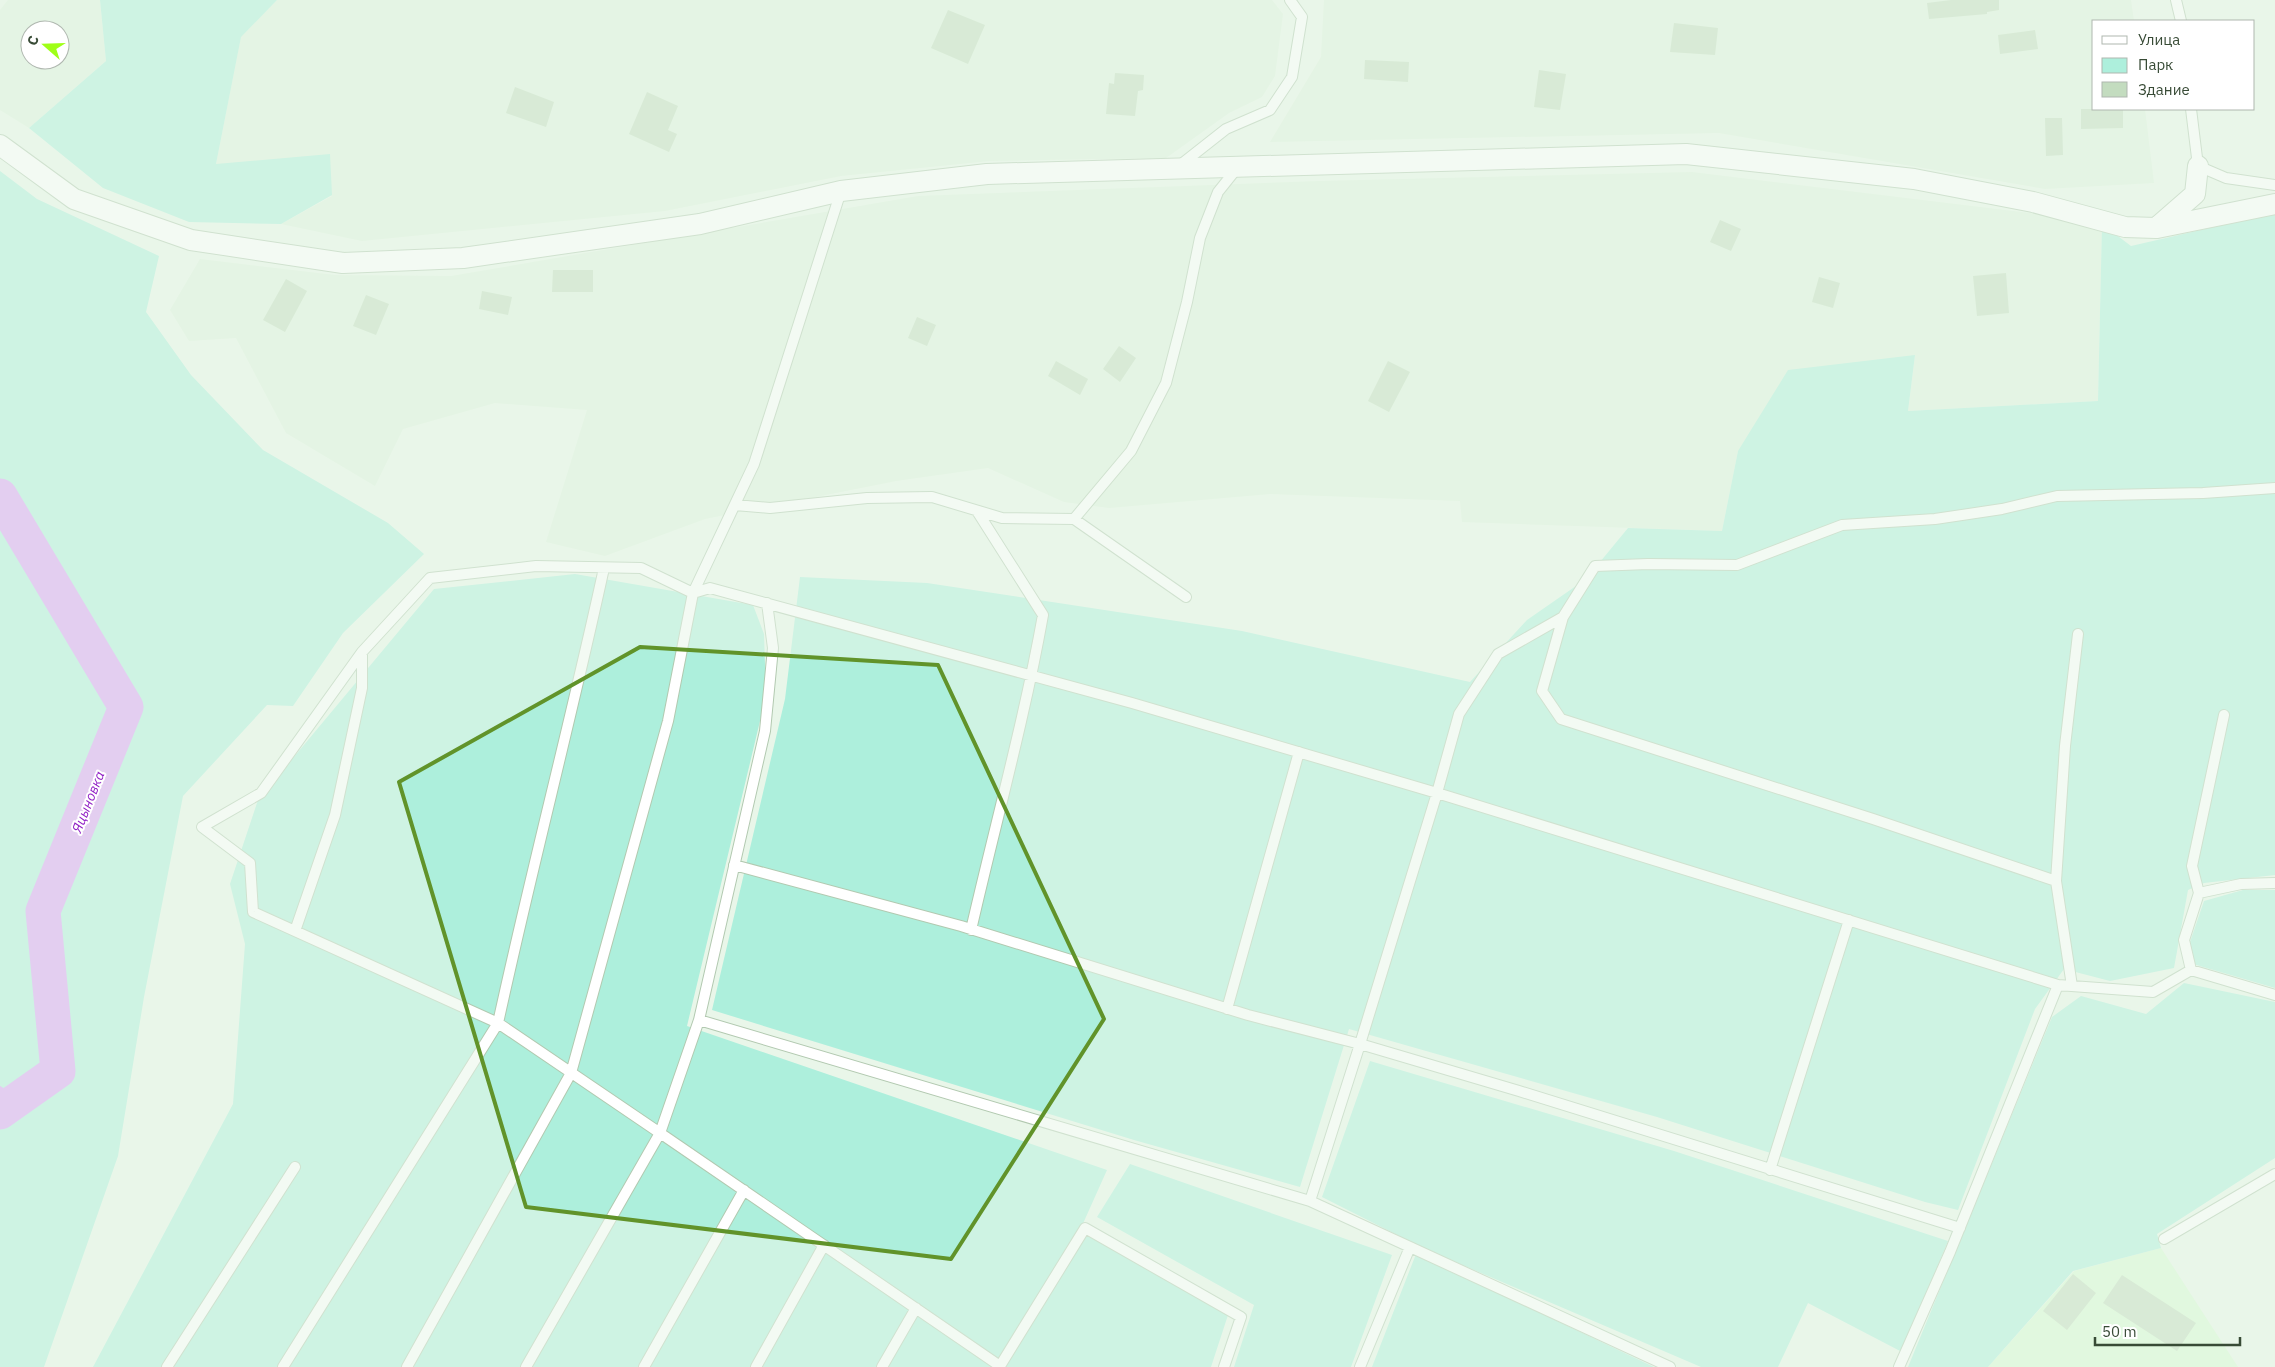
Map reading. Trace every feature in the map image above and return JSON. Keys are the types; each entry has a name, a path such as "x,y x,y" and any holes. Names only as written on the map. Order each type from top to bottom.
{"street":[{"path":"0,145 74,199 191,240 343,263 463,258 700,224 841,191 987,174 1686,154 1914,179 2033,202 2125,227 2156,228 2275,204"},
{"path":"2156,228 2195,194 2198,166"}],"lane":[{"path":"1174,169 1226,129 1270,110 1292,77 1302,17 1290,0"},
{"path":"2176,0 2181,20"},
{"path":"2191,110 2198,166 2226,178 2275,185"},
{"path":"1074,519 1131,450 1166,383 1188,302 1200,238 1218,192 1238,167"},
{"path":"407,1367 571,1073 668,721 693,593 754,464 841,191"},
{"path":"2056,881 1873,819 1561,719 1542,691 1563,617 1595,566 1648,564 1737,565 1842,524 1935,519 2002,509 2057,496 2203,494 2275,488"},
{"path":"735,505 770,508 867,498 932,497 1002,518 1074,519 1186,597"},
{"path":"971,930 1032,676 1043,615 977,511"},
{"path":"1224,1367 1241,1318 1086,1228 1001,1367 498,1023 253,912 250,863 202,826 261,794 362,652 430,578 536,566 641,568 693,593 710,588 1032,676 1298,752 2058,985 2153,992 2191,970 2275,995"},
{"path":"283,1367 498,1023 534,860 582,669 604,568"},
{"path":"526,1367 660,1133 699,1020 765,731 773,648 767,603"},
{"path":"1310,1201 1360,1044 1459,714 1498,654 1563,617"},
{"path":"2072,986 2056,881 2065,746 2078,634"},
{"path":"295,931 335,815 362,688 362,652"},
{"path":"2191,970 2184,940 2199,893 2192,866 2224,715"},
{"path":"1227,1009 1298,752"},
{"path":"734,865 971,930 1227,1009 1360,1044 1519,1091 1960,1228"},
{"path":"2199,893 2241,884 2275,883"},
{"path":"1770,1170 1849,920"},
{"path":"1900,1367 1960,1228 2058,985"},
{"path":"699,1020 1310,1201 1670,1367"},
{"path":"167,1367 295,1167"},
{"path":"2164,1239 2275,1174"},
{"path":"644,1367 744,1190"},
{"path":"756,1367 824,1245"},
{"path":"1360,1367 1410,1247"},
{"path":"882,1367 916,1308"}],"highlighted area":[{"path":"640,647 938,665 1104,1019 951,1259 526,1207 399,782"}],"shaded area":[{"path":"8,0 100,0 106,61 29,128 0,110 0,10"},
{"path":"277,0 1272,0 1283,14 1275,76 1262,97 1229,113 1166,158 990,161 841,176 665,211 362,241 281,224 332,196 216,164 241,36"},
{"path":"1324,0 2131,0 2134,20 2092,20 2092,110 2145,110 2154,183 2045,189 1719,133 1270,142 1321,57"},
{"path":"1692,172 2062,217 2102,224 2098,401 1908,411 1915,355 1738,451 1722,531 1462,522 1460,501 1270,494 1109,508 1064,502 988,468 896,481 705,519 605,556 546,542 587,410 495,403 403,429 375,486 286,433 236,338 189,341 170,310 200,259 335,275 451,276 918,196 1319,181"},
{"path":"2161,1248 2238,1367 1988,1367 2074,1271"}],"green space":[{"path":"100,0 277,0 241,37 216,164 330,154 332,195 281,224 189,222 103,188 29,128 106,61"},
{"path":"0,171 37,199 159,256 146,312 191,375 263,450 388,523 424,554 343,633 293,706 267,705 183,796 144,997 118,1156 44,1367 0,1367"},
{"path":"2275,213 2275,875 2204,883 2188,890 2174,968 2110,981 2064,969 2035,1009 1958,1210 1925,1202 1657,1117 1349,1029 1300,1187 1134,1140 712,1010 785,699 800,577 927,583 1242,631 1470,682 1527,620 1586,579 1628,528 1722,531 1738,451 1788,370 1915,355 1908,411 2098,401 2102,224 2131,246"},
{"path":"575,574 753,605 764,634 766,696 687,1026 1107,1170 1081,1228 1228,1315 1211,1367 93,1367 233,1104 245,944 230,884 258,800 434,589"},
{"path":"2243,890 2275,890 2275,988 2193,964 2190,942 2204,901"},
{"path":"2184,983 2275,1002 2275,1158 2157,1234 2161,1248 2073,1271 1988,1367 1908,1367 2052,1017 2081,996 2146,1014"},
{"path":"1370,1061 1674,1151 1948,1241 1902,1352 1808,1303 1778,1367 1701,1367 1425,1249 1322,1197"},
{"path":"1130,1164 1392,1255 1351,1367 1234,1367 1254,1305 1097,1217"},
{"path":"1416,1254 1654,1367 1372,1367"}],"building":[{"path":"1951,0 1999,0 1999,10 1987,12 1987,14 1929,19 1927,3"},
{"path":"948,10 985,25 968,64 931,48"},
{"path":"1674,23 1718,28 1715,55 1670,52"},
{"path":"2035,30 2038,49 2000,54 1998,35"},
{"path":"1365,60 1409,62 1408,82 1364,79"},
{"path":"1539,70 1566,74 1560,110 1534,107"},
{"path":"1115,73 1144,75 1143,90 1138,91 1135,116 1106,114 1109,83 1114,84"},
{"path":"515,87 554,102 546,127 506,113"},
{"path":"647,92 678,106 668,130 677,134 669,152 629,134"},
{"path":"2081,109 2123,110 2123,128 2081,129"},
{"path":"2045,118 2062,118 2063,155 2046,156"},
{"path":"1720,220 1741,229 1731,251 1710,242"},
{"path":"553,270 593,270 593,292 552,292"},
{"path":"2006,273 2009,313 1977,316 1973,276"},
{"path":"1819,277 1840,283 1833,308 1812,302"},
{"path":"286,279 307,291 285,332 263,320"},
{"path":"482,291 512,297 508,315 479,309"},
{"path":"366,295 389,304 376,335 353,326"},
{"path":"917,317 936,325 927,346 908,338"},
{"path":"1119,346 1136,358 1120,382 1103,369"},
{"path":"1056,361 1088,379 1080,395 1048,376"},
{"path":"1388,361 1410,372 1389,412 1368,401"},
{"path":"2073,1274 2096,1293 2067,1330 2043,1311"},
{"path":"2122,1275 2196,1323 2177,1351 2103,1303"}],"waterway":[{"name":"Яцыновка","path":"0,496 126,707 43,911 58,1071 0,1112"},
{"path":"0,1089 17,1100"}]}
